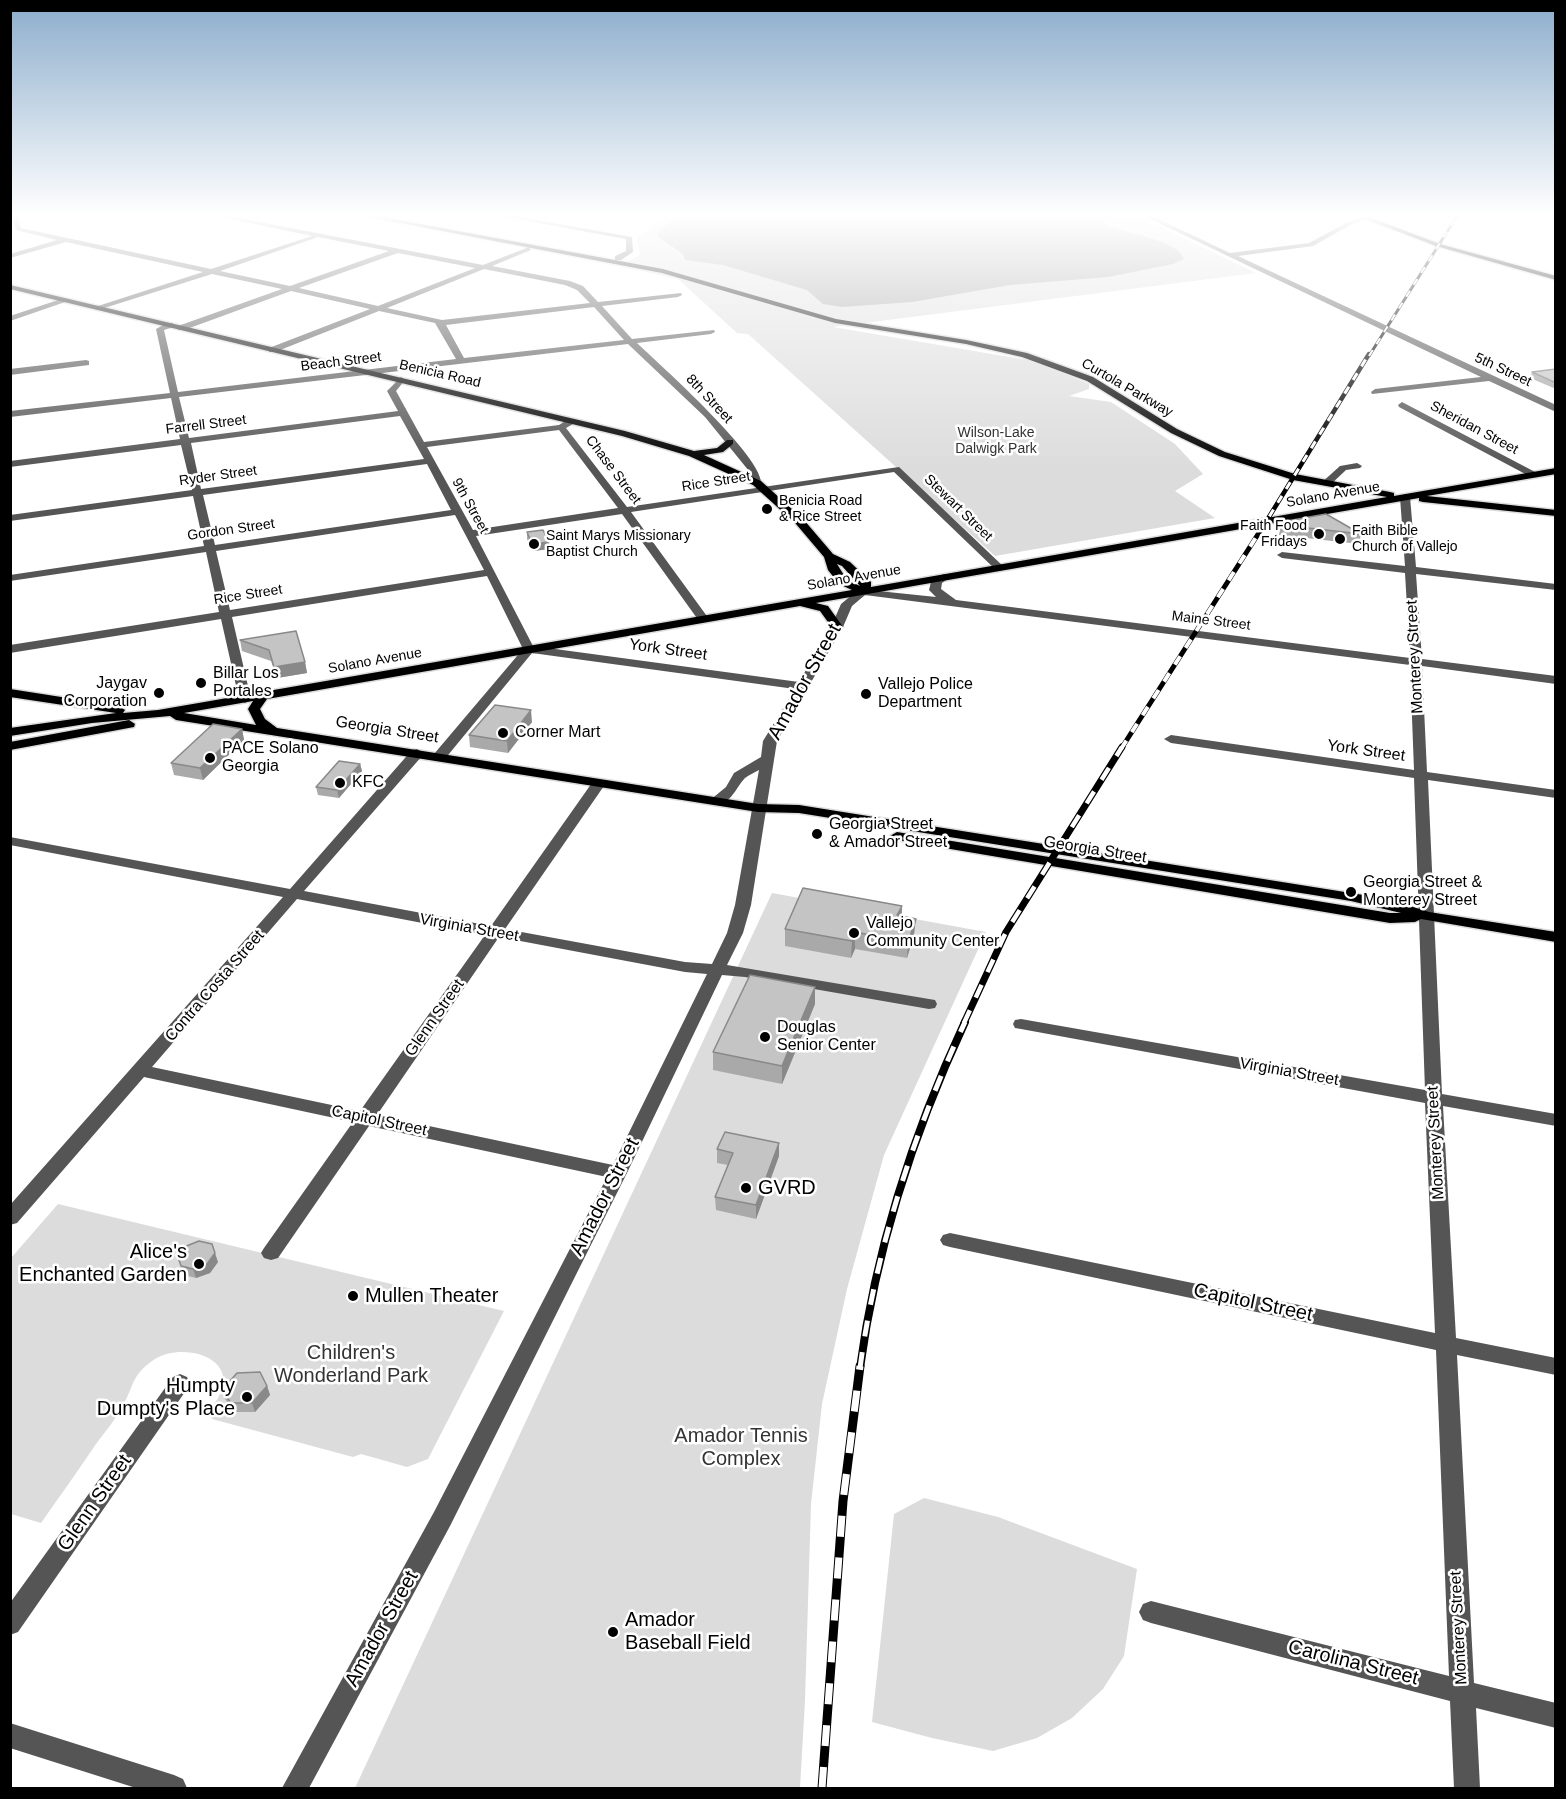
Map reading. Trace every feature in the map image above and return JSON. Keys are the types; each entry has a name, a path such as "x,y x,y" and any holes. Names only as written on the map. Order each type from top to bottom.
{"main road":[{"name":"Benicia Road","path":"67,300 573,421 692,454 729,469 761,486 800,522 829,555 833,570 843,582 863,591"},
{"name":"Curtola Parkway","path":"764,300 835,321 993,347 1045,361 1100,384 1195,443 1253,465 1328,488 1556,513"},
{"name":"Curtola Parkway","path":"787,300 845,317 990,341 1052,356 1109,380 1208,440 1328,488 1428,493 1556,507"},
{"path":"692,454 720,450 730,442"},
{"name":"Solano Avenue","path":"10,732 57,724 158,714 1556,471"},
{"path":"1492,482 1486,485 1486,491 1496,498 1507,501"},
{"path":"1323,512 1329,504 1328,488"},
{"path":"799,603 824,608 837,627"},
{"name":"Georgia Street","path":"10,693 272,730 758,807 788,817 1390,918 1427,916 1556,937"},
{"path":"263,696 254,709 259,721 272,730"},
{"path":"57,700 67,710 67,716 57,724"},
{"name":"Solano Avenue","path":"10,746 132,724 158,714"}],"street":[{"path":"10,319 67,300"},
{"path":"101,308 125,300"},
{"path":"182,328 260,300"},
{"path":"342,300 441,322 633,300"},
{"path":"272,350 401,300"},
{"name":"8th Street","path":"592,300 631,342 708,415 754,471 761,486"},
{"name":"5th Street","path":"1325,300 1556,409"},
{"path":"441,322 461,361"},
{"path":"170,325 160,329 245,699"},
{"name":"Beach Street","path":"10,414 711,332"},
{"path":"10,372 86,363"},
{"path":"1375,392 1491,378"},
{"name":"9th Street","path":"401,380 392,387 391,391 491,572 529,649"},
{"name":"Sheridan Street","path":"1402,405 1534,475"},
{"name":"Farrell Street","path":"10,464 404,413"},
{"path":"421,446 561,427 573,421"},
{"name":"Chase Street","path":"561,427 626,511 703,619"},
{"name":"Ryder Street","path":"10,518 429,461"},
{"path":"1328,488 1343,468 1357,465"},
{"name":"Rice Street","path":"470,534 626,511 761,486 896,469"},
{"name":"Stewart Street","path":"896,469 1000,568"},
{"name":"Monterey Street","path":"1405,497 1416,663 1445,1343 1467,1788"},
{"name":"Gordon Street","path":"10,578 457,512"},
{"path":"1282,555 1556,587"},
{"name":"Rice Street","path":"10,649 491,572"},
{"path":"944,577 936,585 936,592 960,604"},
{"name":"Maine Street","path":"863,591 1556,680"},
{"name":"Amador Street","path":"295,1788 437,1528 618,1173 735,933 743,905 765,760 770,741 837,627 847,604 863,591"},
{"path":"439,757 529,649"},
{"name":"York Street","path":"529,649 802,686"},
{"name":"York Street","path":"1171,739 1556,794"},
{"name":"Contra Costa Street","path":"10,1218 417,753"},
{"path":"716,801 732,789 739,776 765,760"},
{"name":"Glenn Street","path":"271,1253 599,783"},
{"name":"Virginia Street","path":"10,841 294,896 685,967 745,972 929,1004"},
{"name":"Virginia Street","path":"1022,1024 1556,1120"},
{"name":"Capitol Street","path":"140,1070 618,1173"},
{"name":"Capitol Street","path":"950,1240 1556,1367"},
{"name":"Glenn Street","path":"10,1624 180,1383"},
{"name":"Carolina Street","path":"1151,1612 1556,1716"},
{"path":"10,1735 174,1788"}],"green space":[{"name":"Wilson-Lake Dalwigk Park","path":"701,300 1045,300 833,327 1033,361 1089,384 1089,389 1069,396 1111,402 1175,444 1203,474 1175,491 1215,518 995,556 748,334 737,333"},
{"name":"Amador Tennis Complex","path":"772,893 986,932 884,1155 847,1289 822,1404 811,1504 800,1788 355,1788"},
{"name":"Children's Wonderland Park","path":"58,1204 504,1311 428,1459 407,1467 361,1454 353,1457 212,1419 208,1410 219,1396 223,1382 222,1371 215,1362 205,1356 179,1352 166,1354 147,1365 137,1376 116,1417 41,1523 11,1514 11,1258"},
{"path":"924,1498 998,1517 1137,1569 1124,1656 1103,1689 1072,1718 1037,1738 993,1751 872,1722 894,1514"}],"shaded area":[{"path":"818,300 924,300 842,307 823,304"}],"building":[{"path":"1556,369 1556,383 1532,372"},
{"path":"1326,514 1361,534 1281,525 1281,522"},
{"path":"543,530 549,542 532,544 527,532"},
{"path":"296,631 305,662 274,667 269,650 240,640"},
{"path":"495,705 531,710 507,741 469,735"},
{"path":"213,724 242,729 200,768 171,763"},
{"path":"339,761 360,764 337,790 316,787"},
{"path":"803,888 902,906 897,915 916,919 908,942 855,932 852,941 785,929"},
{"name":"Douglas Senior Center","path":"750,975 815,987 782,1066 713,1052"},
{"name":"GVRD","path":"725,1132 779,1143 756,1205 715,1197 733,1153 717,1149"},
{"path":"199,1241 212,1244 215,1253 207,1264 193,1269 181,1266 178,1257 184,1247"},
{"name":"Humpty Dumpty's Place","path":"260,1372 267,1386 252,1403 231,1403 222,1390 237,1373"}],"railway":[{"path":"1369,356 1404,300"},
{"path":"1261,530 1369,354"},
{"path":"1121,749 1262,528"},
{"path":"964,1023 1006,932 1122,747"},
{"path":"860,1368 876,1279 899,1191 929,1105 965,1022"},
{"path":"822,1788 843,1501 860,1366"}],"place":[{"name":"Benicia Road & Rice Street","path":"767,509"},
{"name":"Faith Food Fridays","path":"1319,534"},
{"name":"Faith Bible Church of Vallejo","path":"1340,539"},
{"name":"Saint Marys Missionary Baptist Church","path":"534,544"},
{"name":"Billar Los Portales","path":"201,683"},
{"name":"Jaygav Corporation","path":"159,693"},
{"name":"Vallejo Police Department","path":"866,694"},
{"name":"Corner Mart","path":"503,733"},
{"name":"PACE Solano Georgia","path":"210,758"},
{"name":"KFC","path":"340,783"},
{"name":"Georgia Street & Amador Street","path":"817,834"},
{"name":"Georgia Street & Monterey Street","path":"1351,892"},
{"name":"Vallejo Community Center","path":"854,933"},
{"name":"Douglas Senior Center","path":"765,1037"},
{"name":"GVRD","path":"746,1188"},
{"name":"Alice's Enchanted Garden","path":"199,1264"},
{"name":"Mullen Theater","path":"353,1296"},
{"name":"Humpty Dumpty's Place","path":"247,1397"},
{"name":"Amador Baseball Field","path":"613,1632"}]}
